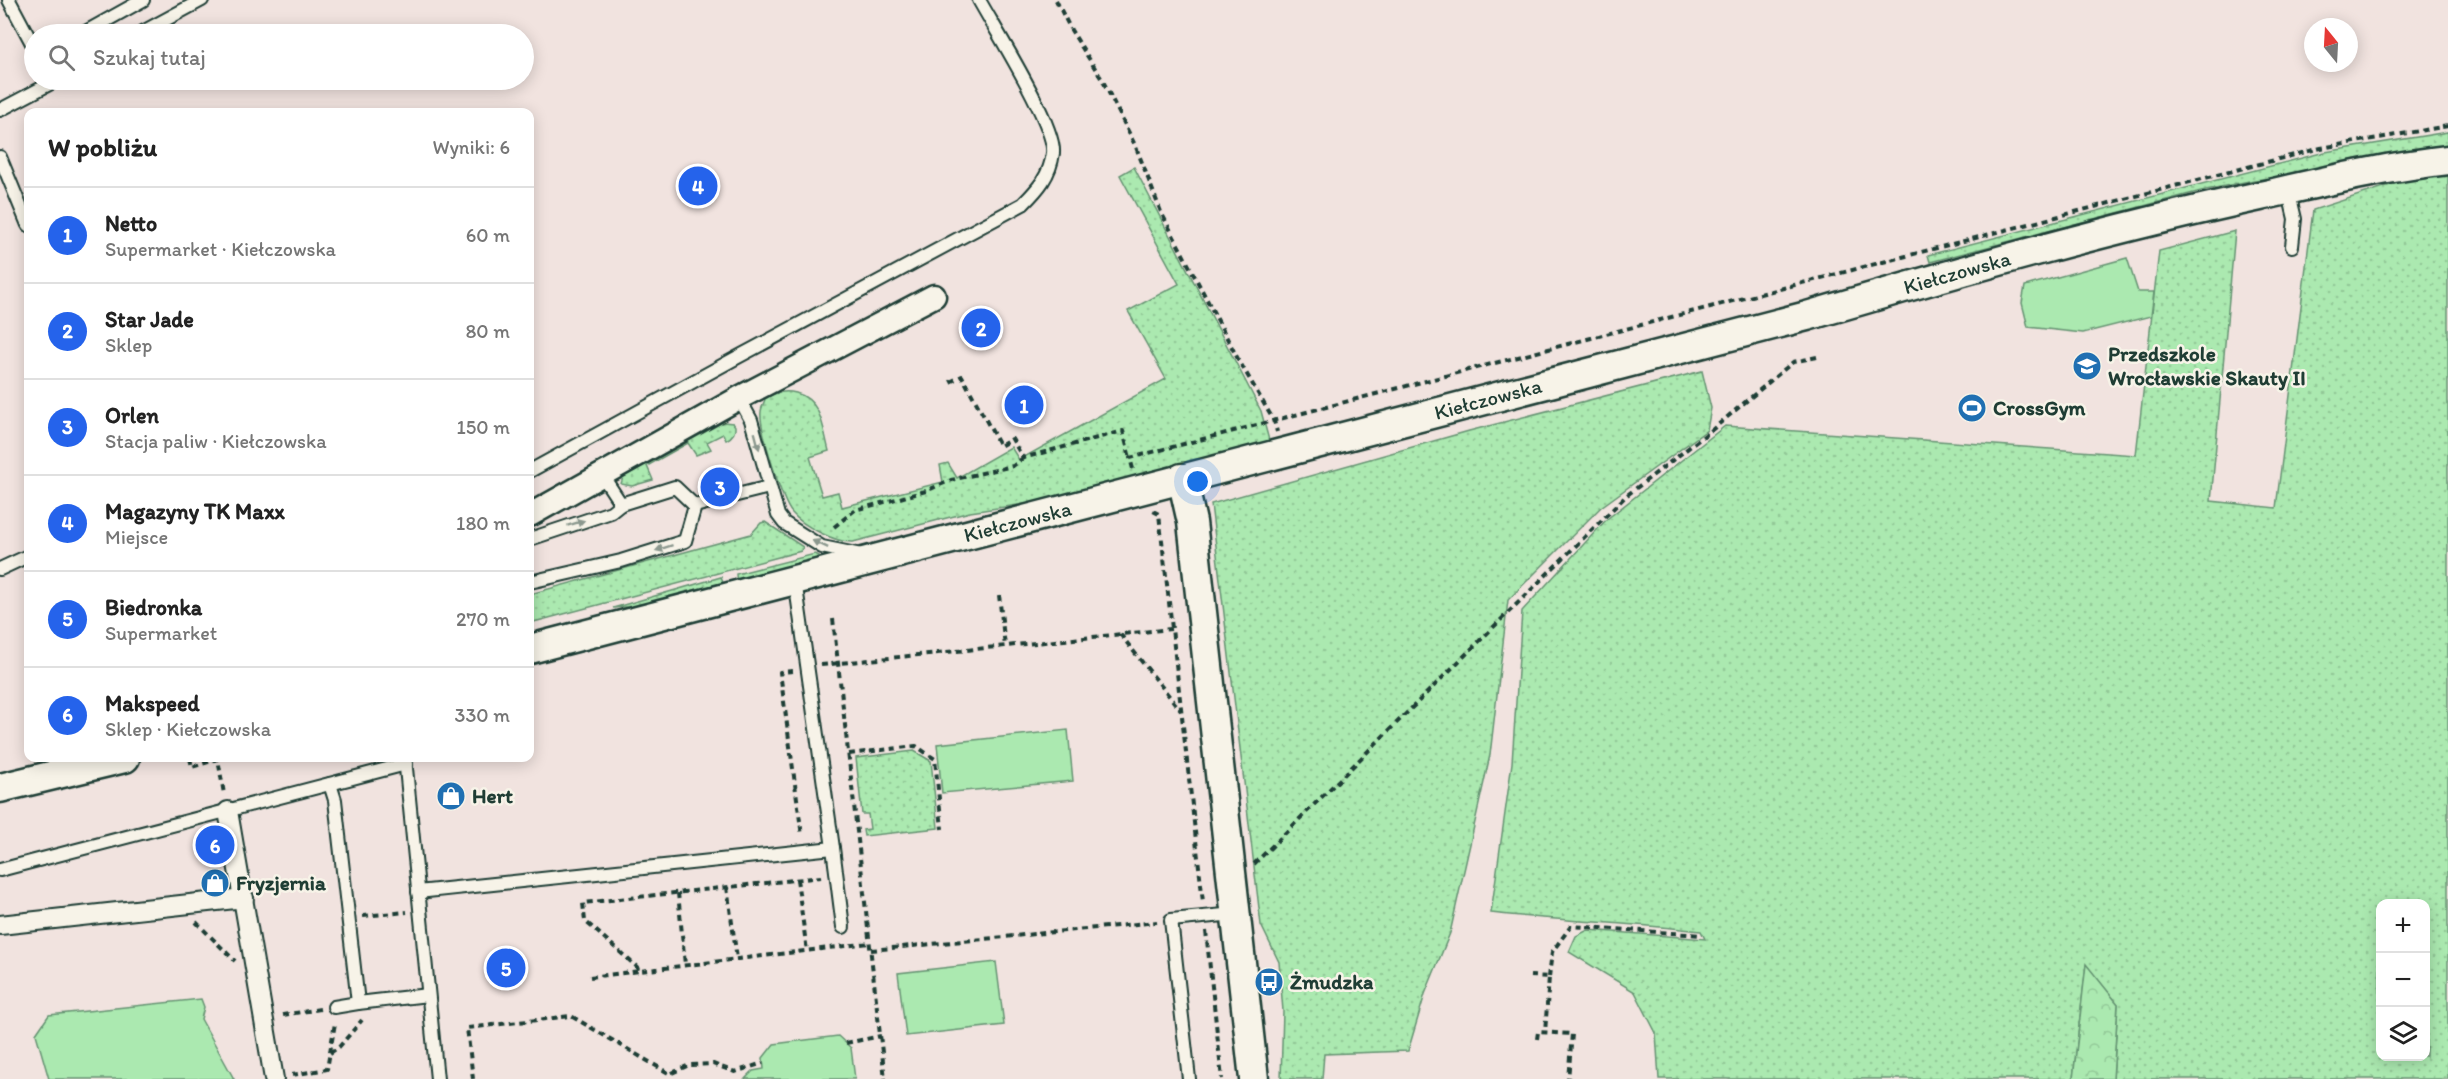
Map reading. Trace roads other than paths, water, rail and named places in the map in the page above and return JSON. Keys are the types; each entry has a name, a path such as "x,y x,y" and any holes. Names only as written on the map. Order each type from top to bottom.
{"street":[{"name":"Kiełczowska","path":"534,648 1807,316 1971,268 2166,216 2380,170 2448,160"},
{"path":"534,512 739,398 934,296"},
{"path":"1182,478 1193,533 1254,1079"},
{"path":"0,788 108,762"},
{"path":"228,811 274,1079"},
{"path":"0,925 244,898"}],"lane":[{"path":"9,0 24,28"},
{"path":"100,24 143,0"},
{"path":"158,24 202,0"},
{"path":"534,469 1023,204 1044,183 1053,152 1047,124 979,0"},
{"path":"0,110 38,90"},
{"path":"0,157 24,215"},
{"path":"2288,189 2295,219 2292,246"},
{"path":"739,398 751,420 778,515 784,523 822,547 877,558"},
{"path":"602,475 621,504"},
{"path":"737,495 769,486"},
{"path":"534,538 611,512 621,504 675,487 695,506"},
{"path":"695,506 710,502"},
{"path":"534,581 621,561 686,541 695,506"},
{"path":"0,569 24,558"},
{"path":"795,579 843,927"},
{"path":"0,870 330,784 402,762"},
{"path":"405,762 436,1079"},
{"path":"330,784 334,800 348,918 365,1003"},
{"path":"418,892 833,848"},
{"path":"1189,1079 1171,920 1236,914"},
{"path":"334,1007 428,995"}],"place":[{"name":"Magazyny TK Maxx","path":"698,186"},
{"name":"Star Jade","path":"981,328"},
{"name":"Przedszkole Wrocławskie Skauty II","path":"2087,366"},
{"name":"Netto","path":"1024,405"},
{"name":"CrossGym","path":"1972,408"},
{"name":"Orlen","path":"720,487"},
{"name":"Hert","path":"451,796"},
{"name":"Makspeed","path":"215,845"},
{"name":"Fryzjernia","path":"215,883"},
{"name":"Biedronka","path":"506,968"},
{"name":"Żmudzka","path":"1269,982"}]}
